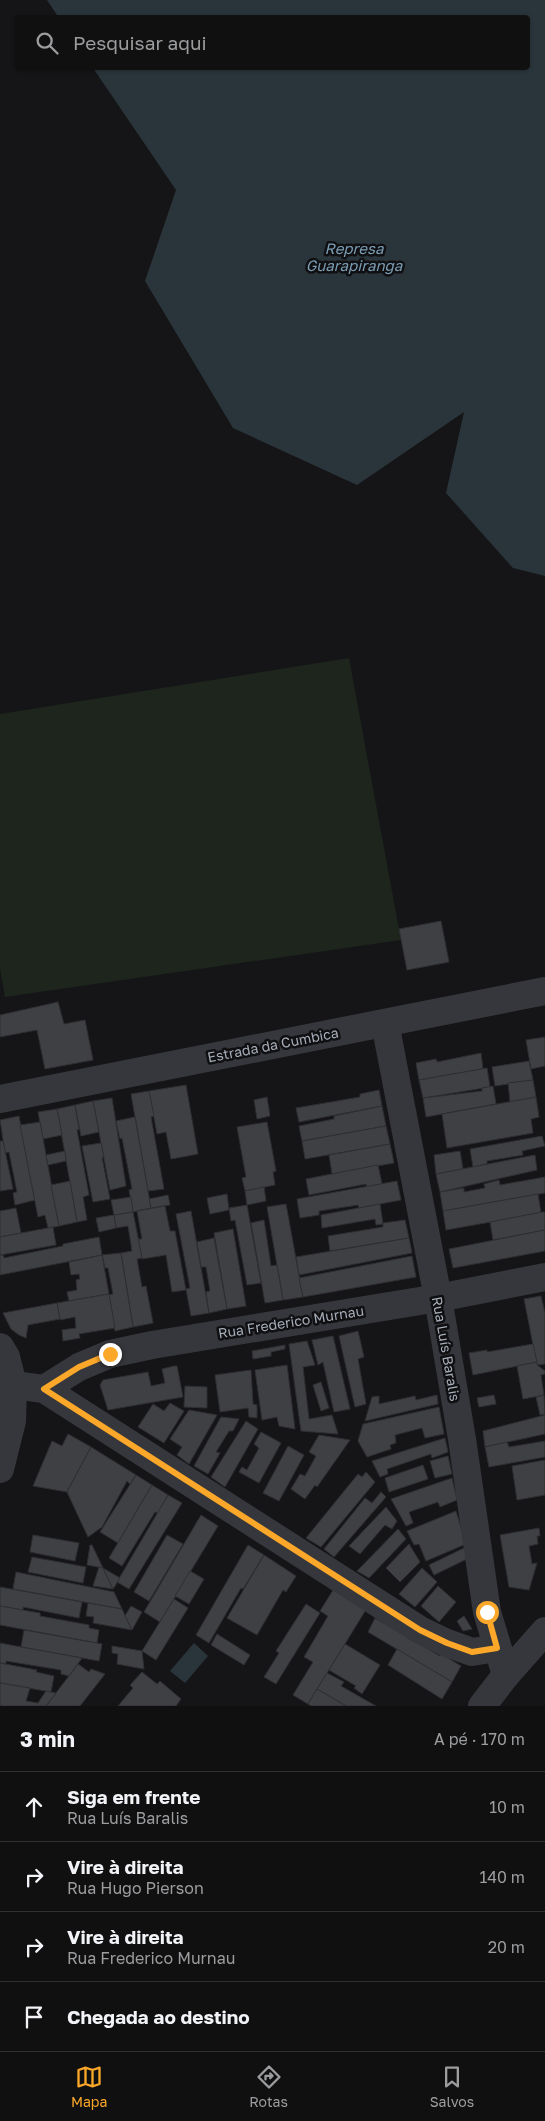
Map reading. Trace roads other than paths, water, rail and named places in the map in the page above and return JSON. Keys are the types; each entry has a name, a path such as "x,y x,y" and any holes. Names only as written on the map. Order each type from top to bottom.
{"street":[{"name":"Estrada da Cumbica","path":"0,1099 545,991"},
{"name":"Rua Luís Baralis","path":"385,1023 438,1298 462,1439 487,1612 506,1675"},
{"name":"Rua Frederico Murnau","path":"44,1389 79,1367 110,1354 152,1345 438,1298 545,1277"},
{"path":"0,1347 6,1357 13,1384 12,1420 0,1469"},
{"path":"13,1384 44,1389 420,1630 472,1652 497,1648"},
{"path":"482,1706 506,1675 545,1631"}],"water":[{"name":"Represa Guarapiranga","path":"47,0 545,0 545,576 513,568 446,493 464,412 357,485 233,428 145,281 176,190 94,70 530,70 530,15 57,15"},
{"path":"194,1643 208,1656 185,1683 170,1671"}]}
